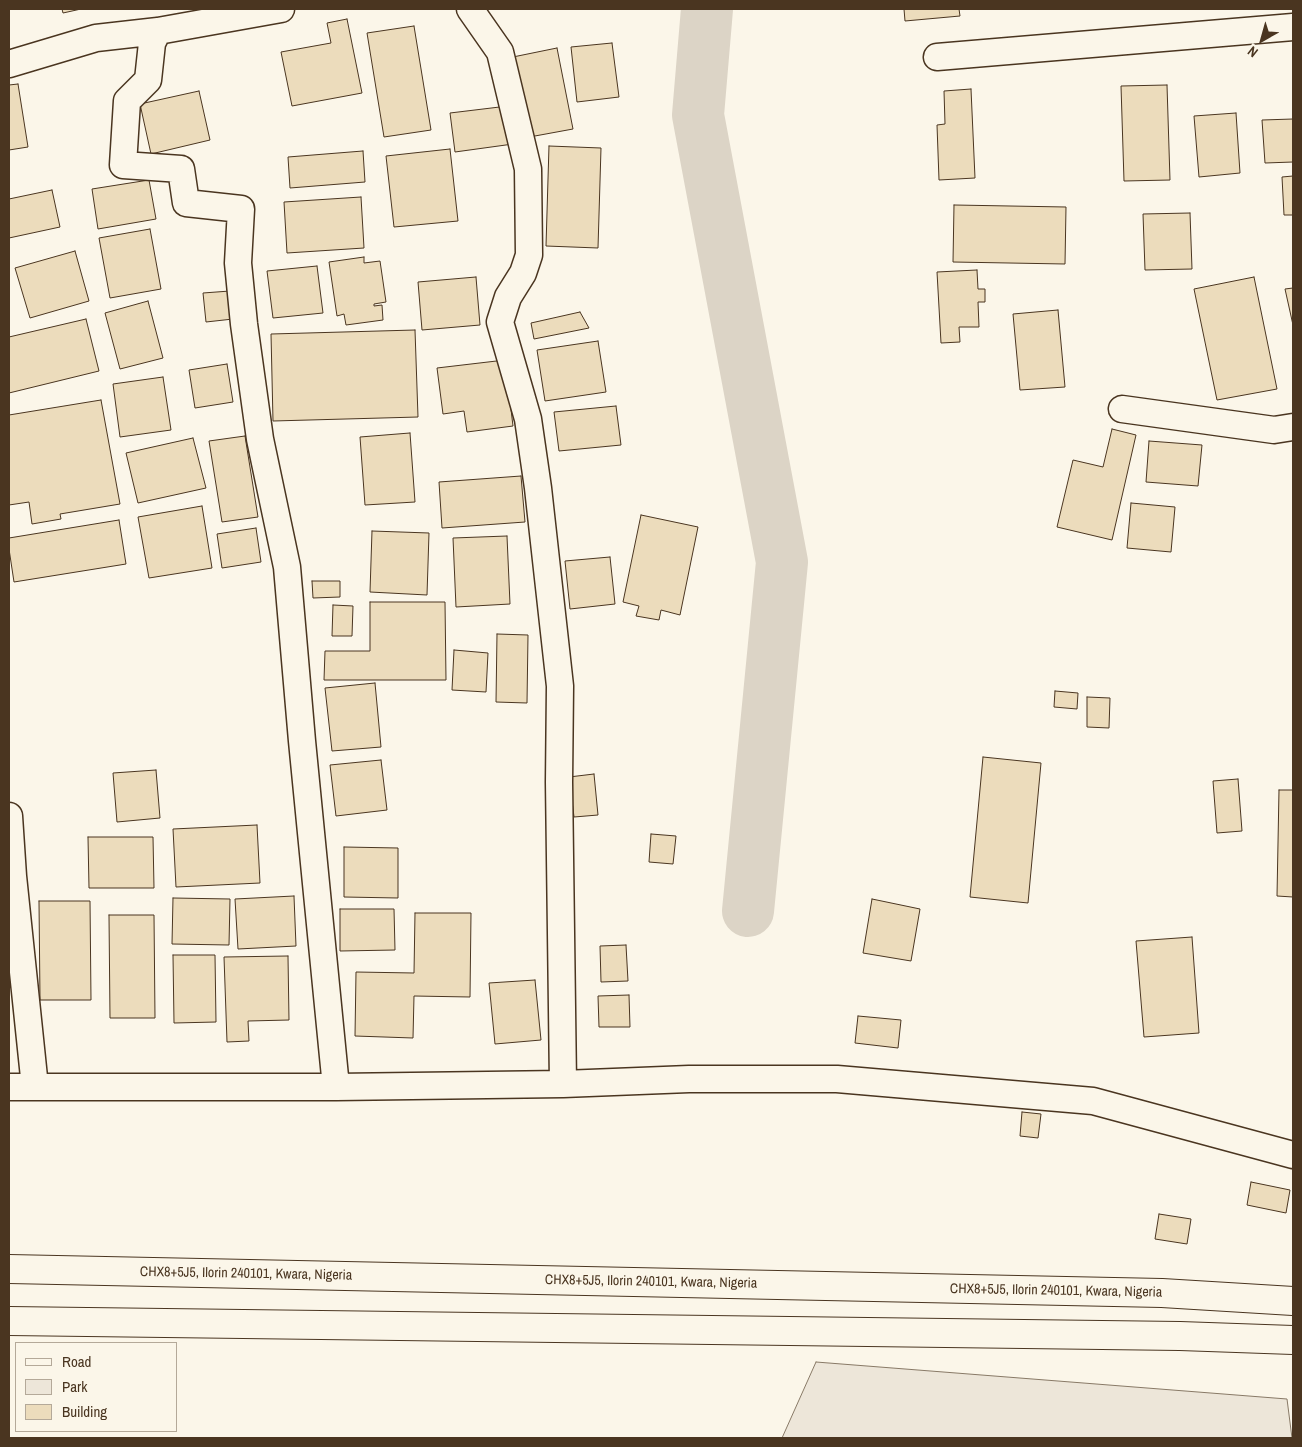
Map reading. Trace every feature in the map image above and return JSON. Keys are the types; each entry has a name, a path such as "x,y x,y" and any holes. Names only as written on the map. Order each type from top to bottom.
{"main road":[{"name":"CHX8+5J5, Ilorin 240101, Kwara, Nigeria","path":"9,1269 1142,1292 1293,1301"},
{"path":"9,1321 1180,1336 1293,1340"}],"street":[{"path":"9,64 96,38 158,31 281,9"},
{"path":"470,9 500,52 528,169 529,255 523,273 508,297 500,322 528,419 538,488 560,686 562,1084"},
{"path":"938,57 1293,27"},
{"path":"158,31 152,43 148,80 127,101 122,165 181,169 186,203 240,209 238,263 244,324 260,439 287,567 336,1087"},
{"path":"1122,409 1274,430 1293,427"},
{"path":"9,816 13,876 35,1086"},
{"path":"9,1087 336,1087 562,1084 689,1079 837,1079 1093,1101 1293,1154"}],"green space":[{"path":"816,1362 1287,1399 1292,1438 782,1438"}],"building":[{"path":"62,9 81,9 63,13"},
{"path":"904,9 959,9 960,16 905,21"},
{"path":"347,19 362,93 292,106 281,52 331,43 327,23"},
{"path":"414,26 431,130 384,137 367,33"},
{"path":"612,43 619,97 577,102 571,47"},
{"path":"557,48 573,129 524,138 508,58"},
{"path":"18,84 28,147 9,150 9,85"},
{"path":"1167,85 1170,180 1124,181 1121,86"},
{"path":"971,89 975,178 939,180 937,125 945,124 944,91"},
{"path":"199,91 210,140 151,154 140,104"},
{"path":"508,106 513,144 455,152 450,113"},
{"path":"1236,113 1240,173 1199,177 1194,116"},
{"path":"1293,119 1293,162 1265,163 1262,120"},
{"path":"549,146 601,148 598,248 546,246"},
{"path":"450,149 458,221 394,227 386,156"},
{"path":"363,151 365,182 290,188 288,157"},
{"path":"1293,176 1293,215 1284,215 1282,177"},
{"path":"149,180 156,219 98,229 92,189"},
{"path":"52,190 60,227 9,238 9,199"},
{"path":"361,197 364,248 287,253 284,202"},
{"path":"954,205 1066,207 1065,264 953,262"},
{"path":"1190,213 1192,269 1145,270 1143,214"},
{"path":"150,229 161,289 110,298 99,238"},
{"path":"75,251 89,301 30,318 15,268"},
{"path":"364,257 364,263 380,261 386,302 374,304 374,306 382,305 383,320 346,325 344,314 337,316 329,262"},
{"path":"317,266 323,313 273,318 267,271"},
{"path":"977,270 978,289 985,289 985,302 978,302 979,327 959,327 960,342 941,343 937,272"},
{"path":"476,277 480,325 422,330 418,282"},
{"path":"1254,277 1277,389 1217,400 1194,289"},
{"path":"1293,288 1293,325 1285,289"},
{"path":"230,291 233,319 206,322 203,293"},
{"path":"148,301 163,358 120,369 105,313"},
{"path":"1058,310 1065,387 1020,390 1013,314"},
{"path":"580,312 589,328 534,339 531,323"},
{"path":"86,319 99,371 9,393 9,337"},
{"path":"415,330 418,417 273,421 271,334"},
{"path":"598,341 606,392 545,401 537,350"},
{"path":"505,360 513,426 467,432 464,411 443,414 437,368"},
{"path":"227,364 233,402 195,408 189,370"},
{"path":"163,377 171,430 120,437 113,384"},
{"path":"101,400 120,504 60,514 61,519 32,524 29,502 9,505 9,415"},
{"path":"616,406 621,445 559,451 554,412"},
{"path":"1112,429 1136,435 1112,540 1057,527 1073,460 1103,467"},
{"path":"410,433 415,502 365,505 360,437"},
{"path":"245,436 258,517 222,522 209,441"},
{"path":"193,438 206,488 138,503 126,453"},
{"path":"1149,441 1202,445 1198,486 1146,482"},
{"path":"521,476 525,522 442,528 439,482"},
{"path":"1131,503 1175,507 1171,552 1127,548"},
{"path":"202,506 212,568 149,578 138,517"},
{"path":"641,515 698,527 680,615 661,610 659,620 636,616 639,606 623,602"},
{"path":"119,520 126,564 14,582 9,538"},
{"path":"256,528 261,562 222,568 217,534"},
{"path":"372,531 429,533 427,595 370,592"},
{"path":"507,536 510,604 456,607 453,538"},
{"path":"610,557 615,604 570,609 565,561"},
{"path":"312,581 340,581 340,597 313,598"},
{"path":"370,602 445,602 446,680 324,680 325,651 370,651"},
{"path":"333,605 353,606 352,636 332,636"},
{"path":"497,634 528,635 527,703 496,702"},
{"path":"454,650 488,653 486,692 452,690"},
{"path":"375,683 381,747 332,751 325,688"},
{"path":"1055,691 1078,693 1077,709 1054,707"},
{"path":"1087,697 1110,698 1109,728 1087,727"},
{"path":"983,757 1041,763 1028,903 970,897"},
{"path":"381,760 387,810 336,816 330,765"},
{"path":"156,770 160,818 117,822 113,773"},
{"path":"594,774 598,815 574,817 569,777"},
{"path":"1238,779 1242,831 1217,833 1213,781"},
{"path":"1279,790 1293,790 1293,897 1277,896"},
{"path":"257,825 260,883 176,887 173,829"},
{"path":"651,834 676,836 673,864 649,862"},
{"path":"88,837 153,837 154,888 89,888"},
{"path":"344,847 398,848 398,898 344,897"},
{"path":"294,896 296,946 238,949 235,899"},
{"path":"173,898 230,899 229,945 172,944"},
{"path":"872,899 920,909 911,961 863,953"},
{"path":"39,901 90,901 91,1000 40,1000"},
{"path":"340,909 394,909 395,950 340,951"},
{"path":"415,913 471,913 470,997 414,996 413,1038 355,1036 356,972 414,973"},
{"path":"109,915 154,915 155,1018 110,1018"},
{"path":"1192,937 1199,1033 1144,1037 1136,941"},
{"path":"626,945 628,981 601,982 600,946"},
{"path":"173,955 215,955 216,1022 174,1023"},
{"path":"288,956 289,1020 248,1021 249,1041 227,1042 224,957"},
{"path":"535,980 541,1040 495,1044 489,983"},
{"path":"629,995 630,1027 599,1027 598,996"},
{"path":"858,1016 901,1020 898,1048 855,1043"},
{"path":"1022,1112 1041,1114 1038,1138 1020,1136"},
{"path":"1251,1182 1290,1190 1286,1213 1247,1205"},
{"path":"1159,1214 1191,1219 1187,1244 1155,1239"}],"waterway":[{"path":"707,9 698,115 782,562 748,911"}]}
